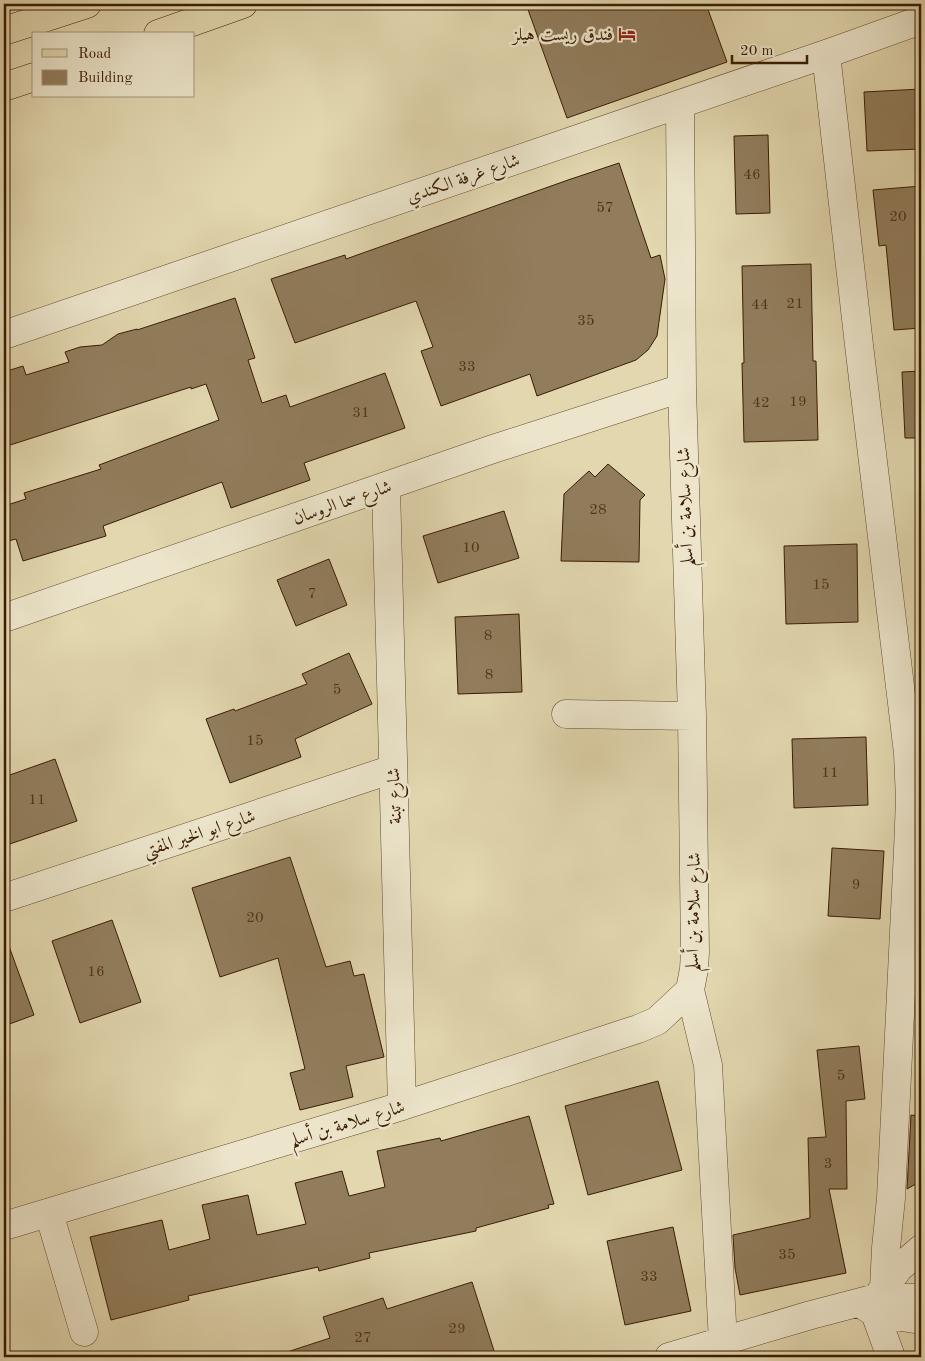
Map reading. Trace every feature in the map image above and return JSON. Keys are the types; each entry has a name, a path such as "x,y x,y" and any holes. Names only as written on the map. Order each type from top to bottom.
{"main road":[{"path":"4,31 41,10 87,4"},
{"path":"164,32 243,4"},
{"path":"4,87 32,78"}],"street":[{"name":"شارع غرفة الكندي","path":"4,335 921,20"},
{"path":"826,54 908,753 910,790 891,1198 886,1248 874,1301 891,1357"},
{"name":"شارع سلامة بن أسلم","path":"4,1226 402,1106 638,1029 657,1021 690,990 694,969 692,716 682,388 680,104"},
{"name":"شارع سما الروسان","path":"4,618 490,450 682,388"},
{"name":"شارع تبنة","path":"386,487 402,1106"},
{"path":"566,714 692,716"},
{"name":"شارع ابو الخير المفتي","path":"4,898 393,769"},
{"path":"690,990 708,1065 724,1349"},
{"path":"49,1213 84,1332"},
{"path":"874,1301 899,1268 921,1249"},
{"path":"669,1357 724,1349 811,1315 874,1301 921,1298"},
{"path":"874,1301 921,1320"}],"building":[{"name":"فندق ريست هيلز","path":"526,4 706,4 727,62 567,118"},
{"path":"921,89 921,149 867,151 864,92"},
{"path":"768,135 770,213 736,214 734,136"},
{"path":"619,163 651,258 660,255 665,279 657,336 648,350 636,360 537,396 530,374 441,406 421,351 433,347 416,301 295,343 271,279 345,255 346,259"},
{"path":"921,186 921,328 894,330 886,245 879,246 873,190"},
{"path":"811,264 813,361 816,361 818,440 744,442 742,266"},
{"path":"235,298 255,358 248,360 262,403 286,395 290,407 385,373 405,428 304,463 310,480 231,508 222,482 103,526 106,536 23,561 16,539 4,542 4,506 26,499 24,493 101,469 99,465 219,420 206,384 191,389 191,387 4,447 4,372 23,366 26,375 69,362 65,352 80,347 102,345 118,334 137,330"},
{"path":"921,371 921,438 905,438 902,372"},
{"path":"608,464 645,495 640,500 639,562 561,561 564,494 589,471 595,477"},
{"path":"504,511 519,558 438,583 423,536"},
{"path":"857,544 858,622 786,624 784,546"},
{"path":"329,559 347,605 296,626 277,580"},
{"path":"519,614 522,692 458,694 455,617"},
{"path":"349,653 372,704 295,739 301,757 230,783 206,719 234,709 235,711 307,684 302,674"},
{"path":"866,737 868,805 794,808 792,739"},
{"path":"55,759 77,821 4,846 4,777"},
{"path":"832,848 884,851 880,919 828,916"},
{"path":"290,857 326,967 350,961 354,976 364,974 384,1057 346,1066 353,1097 300,1110 290,1073 305,1069 278,958 220,977 192,888"},
{"path":"112,920 141,1002 80,1023 52,941"},
{"path":"6,938 34,1015 4,1026 4,939"},
{"path":"859,1046 865,1099 846,1101 847,1189 829,1189 846,1273 740,1295 735,1268 733,1235 810,1218 808,1138 826,1137 817,1050"},
{"path":"658,1081 682,1170 588,1195 565,1106"},
{"path":"911,1115 921,1116 921,1181 907,1189"},
{"path":"529,1116 554,1204 548,1205 549,1208 476,1228 476,1231 369,1253 370,1258 319,1271 318,1267 188,1296 189,1300 111,1320 90,1237 162,1220 169,1250 210,1239 202,1205 248,1195 257,1235 306,1224 295,1183 342,1171 349,1196 385,1187 377,1151 440,1138 441,1141"},
{"path":"673,1227 691,1311 625,1325 607,1241"},
{"path":"472,1282 496,1357 285,1357 284,1353 330,1338 323,1317 383,1298 387,1309"}],"place":[{"name":"فندق ريست هيلز","path":"627,34"}]}
